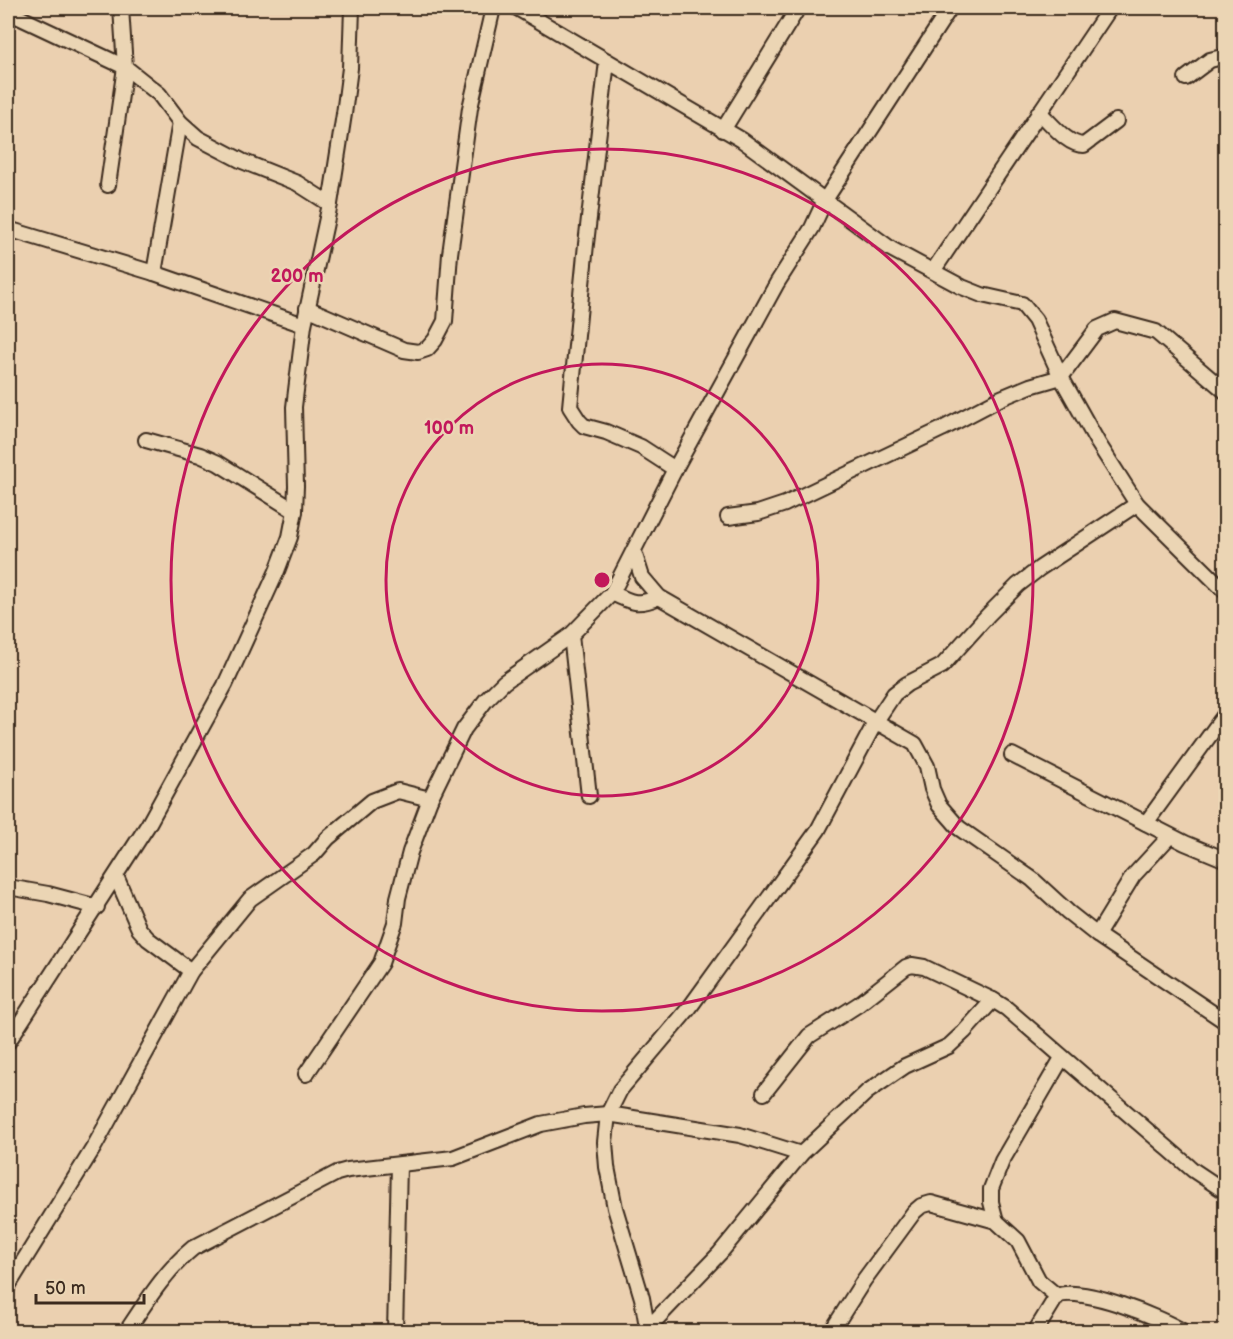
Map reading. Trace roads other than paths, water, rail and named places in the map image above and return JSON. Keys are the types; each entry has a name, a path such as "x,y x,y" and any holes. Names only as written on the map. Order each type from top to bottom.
{"street":[{"path":"108,185 125,67 121,8"},
{"path":"8,1042 148,825 225,685 290,537 295,511 294,407 304,325 330,204 350,69 352,8"},
{"path":"307,308 404,350 418,352 427,349 435,340 445,321 450,254 470,108 493,8"},
{"path":"517,8 742,140 891,249 982,295 1022,304 1035,320 1060,377 1137,504 1226,592"},
{"path":"723,130 798,8"},
{"path":"306,1074 381,963 395,923 398,898 410,852 430,799 464,729 486,700 504,682 571,635 612,593 675,469 777,283 812,228 825,200 950,8"},
{"path":"933,271 1110,8"},
{"path":"8,12 125,67 159,94 180,122 198,138 242,161 297,183 330,204"},
{"path":"1186,78 1210,60 1226,56"},
{"path":"607,61 570,407 584,426 612,434 641,447 675,469"},
{"path":"1039,112 1071,142 1079,145 1084,145 1116,121"},
{"path":"154,273 180,122"},
{"path":"8,229 154,273 304,325"},
{"path":"728,517 758,513 785,504 942,429 1001,398 1060,377 1097,329 1115,321 1156,332 1226,392"},
{"path":"146,440 201,455 218,463 295,511"},
{"path":"648,1330 642,1298 610,1188 605,1142 608,1114 620,1090 690,1007 818,830 876,721 894,694 907,684 942,666 1018,585 1137,504"},
{"path":"634,552 642,577 660,597 915,744 927,766 932,789 939,805 959,828 1032,879 1097,936 1226,1022"},
{"path":"612,593 636,603 644,603 660,597"},
{"path":"571,635 589,796"},
{"path":"1146,823 1226,713"},
{"path":"1012,756 1170,836 1226,860"},
{"path":"8,1286 94,1148 191,971 250,899 314,854 328,838 372,801 398,791 430,799"},
{"path":"1097,936 1133,876 1170,836"},
{"path":"116,876 139,929 148,939 191,971"},
{"path":"8,887 48,894 97,907"},
{"path":"764,1093 810,1036 859,1004 906,967 912,965 924,967 993,999 1006,1008 1193,1170 1226,1192"},
{"path":"648,1330 720,1252 801,1154 867,1092 905,1066 949,1046 993,999"},
{"path":"996,1221 991,1202 991,1189 1002,1161 1062,1058"},
{"path":"126,1332 163,1278 179,1259 193,1248 337,1173 348,1170 465,1155 541,1124 608,1114 740,1135 801,1154"},
{"path":"395,1332 399,1165"},
{"path":"831,1332 864,1280 914,1212 921,1206 931,1203 996,1221 1018,1241 1039,1281 1057,1296"},
{"path":"1035,1332 1057,1296 1069,1293 1104,1300 1145,1313 1184,1332"}]}
